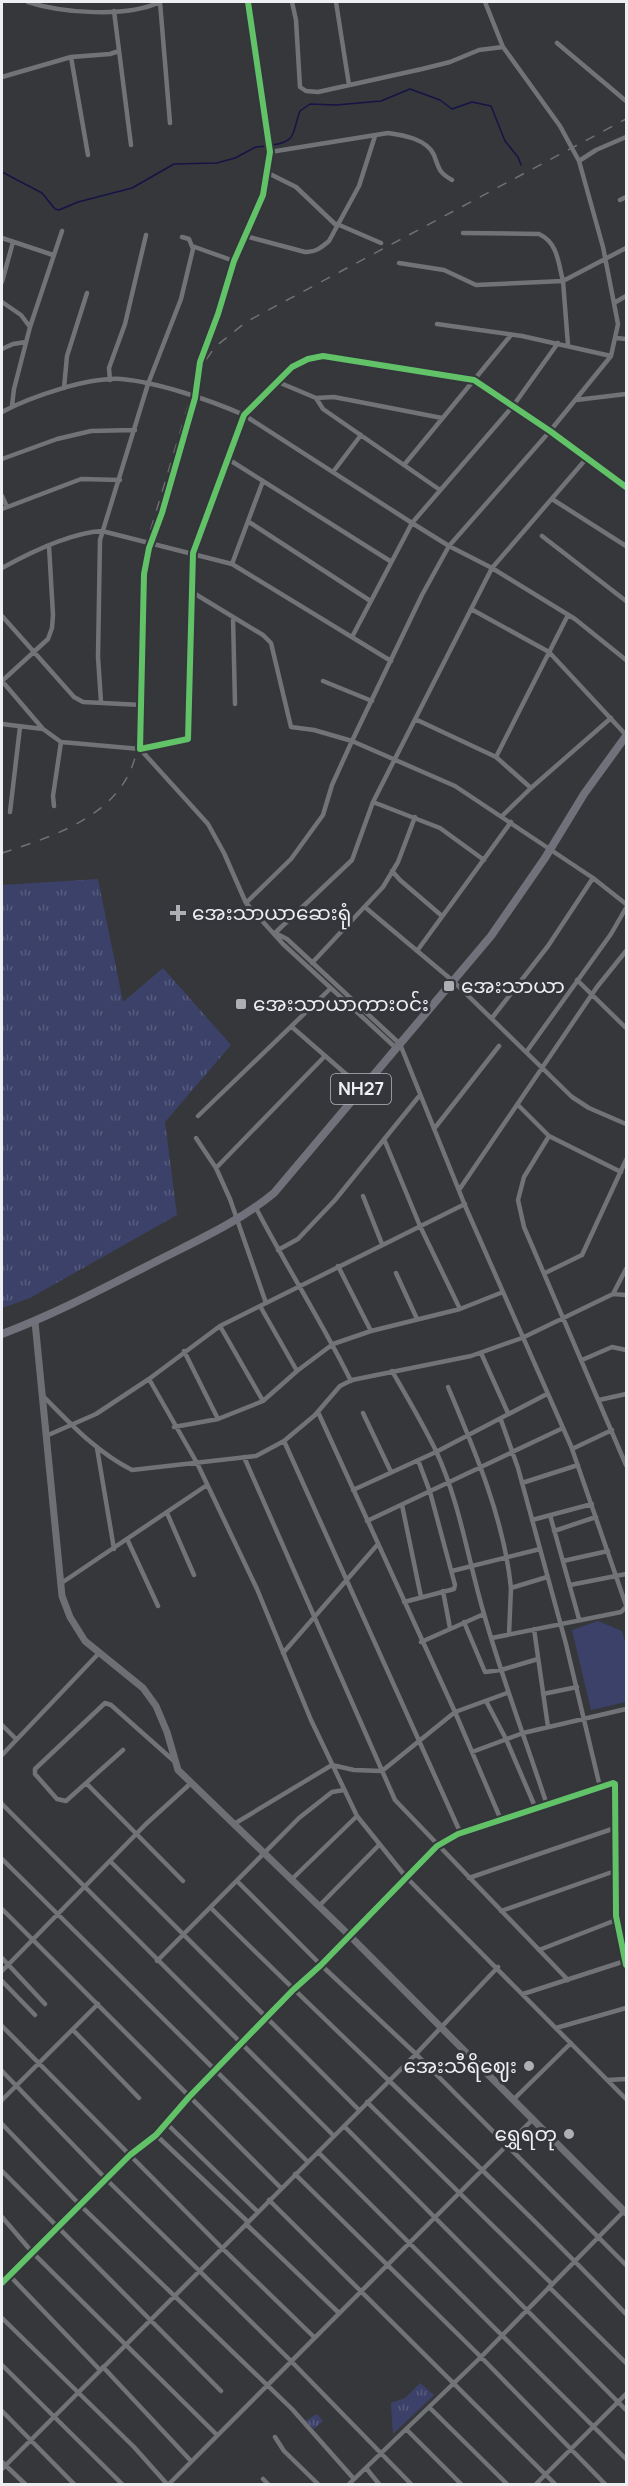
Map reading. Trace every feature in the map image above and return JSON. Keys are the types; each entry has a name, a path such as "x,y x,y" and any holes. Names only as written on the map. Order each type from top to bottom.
{"highway":[{"name":"NH27","path":"2,1334 34,1322 235,1220 256,1208 274,1193 491,936 584,794 627,735"}],"main road":[{"path":"34,1322 60,1584 70,1617 85,1641 143,1688 156,1706 178,1770 350,1936 626,2211"}],"street":[{"path":"28,2 114,11 148,8 161,2 170,123"},
{"path":"77,2 79,9"},
{"path":"248,2 269,151 268,173 263,195 234,261 200,362 195,398 162,513 151,543 144,574 140,749 208,824 224,853 246,903 275,933 398,1046 502,1292 572,1449 627,1606 621,1612 492,1638"},
{"path":"292,2 296,20 300,87 306,91 318,92 422,69 450,62 479,50 503,47"},
{"path":"336,2 349,85"},
{"path":"246,903 291,859 323,815 332,785 352,741 422,595 449,546 576,400 611,356 616,338 618,324 605,259 579,161 560,126 503,47 485,2"},
{"path":"114,11 131,145"},
{"path":"557,43 627,101"},
{"path":"2,77 71,57 110,54 119,51"},
{"path":"71,57 88,154"},
{"path":"269,151 388,133 418,141 431,150 438,171 452,180"},
{"path":"245,236 312,253 329,241 358,186 375,136"},
{"path":"579,161 596,150 627,137"},
{"path":"268,173 296,187 336,225 381,243"},
{"path":"620,200 627,197"},
{"path":"12,406 14,388 30,327 62,231"},
{"path":"463,233 539,234 548,238 555,248 563,281 568,345"},
{"path":"110,380 109,368 125,324 146,235"},
{"path":"101,702 98,657 100,540 148,384 181,299 192,246 189,239 182,237"},
{"path":"2,238 53,255"},
{"path":"2,282 13,242"},
{"path":"192,246 234,261"},
{"path":"399,263 444,270 476,285 563,281 627,248"},
{"path":"64,388 67,356 87,293"},
{"path":"614,303 627,297"},
{"path":"2,302 21,315 30,327"},
{"path":"437,324 558,343 611,356"},
{"path":"404,465 511,335"},
{"path":"616,338 626,339"},
{"path":"2,349 26,342"},
{"path":"352,637 369,600 412,523 513,406 558,343"},
{"path":"49,546 52,628 48,639 32,651 2,681 43,729 61,742 140,749 182,742 190,735 193,553 244,416 300,362 323,356 474,380 627,487"},
{"path":"2,412 12,406 64,388 119,379 148,384 244,416 449,546 492,568 568,615 625,657"},
{"path":"278,382 316,398 334,397 442,418"},
{"path":"576,400 627,394"},
{"path":"316,398 323,410 440,490"},
{"path":"2,459 57,439 91,430 135,430"},
{"path":"333,472 361,435"},
{"path":"228,459 390,561"},
{"path":"275,933 352,860 374,802 395,758 492,568 586,459"},
{"path":"2,496 4,508 81,479 120,480"},
{"path":"232,564 263,481"},
{"path":"552,499 627,546"},
{"path":"249,522 369,600"},
{"path":"2,568 86,532 102,531 232,564 391,661"},
{"path":"542,536 627,601"},
{"path":"192,592 263,635 271,644 291,728 314,730 352,741 455,786 593,878 627,906 611,934 526,1051"},
{"path":"471,609 549,652 627,735"},
{"path":"496,757 568,615"},
{"path":"2,616 74,697 83,702 142,705"},
{"path":"233,617 235,704"},
{"path":"323,681 372,700"},
{"path":"502,816 611,718"},
{"path":"415,719 496,757 531,788"},
{"path":"2,724 43,729"},
{"path":"10,812 21,728"},
{"path":"54,806 53,796 61,742"},
{"path":"374,802 440,828 484,860"},
{"path":"310,965 366,908 383,887 416,817"},
{"path":"417,951 511,822"},
{"path":"392,871 442,916"},
{"path":"492,1018 548,946 593,878"},
{"path":"366,908 453,981 572,1097 589,1108 627,1124"},
{"path":"459,1190 592,993 627,951"},
{"path":"310,965 331,988 398,1046"},
{"path":"577,980 627,1028"},
{"path":"198,1116 331,988"},
{"path":"292,1027 362,1088"},
{"path":"434,1130 499,1046"},
{"path":"216,1168 324,1057"},
{"path":"278,1250 298,1239 335,1200 420,1095"},
{"path":"518,1105 549,1136 621,1172"},
{"path":"549,1136 524,1176 518,1200 524,1227 627,1465"},
{"path":"196,1138 216,1168 230,1200 235,1220 266,1303"},
{"path":"384,1139 420,1226 460,1309"},
{"path":"545,1274 582,1255 627,1160"},
{"path":"363,1196 382,1244"},
{"path":"45,1436 96,1413 149,1379 220,1326 465,1204"},
{"path":"256,1208 298,1286 333,1344 351,1381"},
{"path":"338,1266 371,1331"},
{"path":"614,1294 627,1269"},
{"path":"396,1273 417,1319"},
{"path":"174,1427 218,1419 263,1401 333,1344 371,1331 460,1309 502,1292"},
{"path":"41,1394 97,1448 132,1470 256,1456 284,1441 318,1412 340,1386 351,1381 482,1353 522,1338 614,1294 627,1295"},
{"path":"260,1306 297,1371"},
{"path":"220,1326 263,1401"},
{"path":"582,1360 612,1347 627,1350"},
{"path":"184,1352 218,1419"},
{"path":"482,1353 508,1413"},
{"path":"392,1371 436,1452 473,1565 484,1614 507,1693 547,1805"},
{"path":"149,1379 174,1427 198,1463 257,1589 310,1720 357,1816 406,1877 627,2099"},
{"path":"448,1387 481,1468 508,1557 511,1588 508,1634"},
{"path":"599,1400 627,1394"},
{"path":"353,1490 469,1436 508,1413 547,1395"},
{"path":"318,1412 455,1712 501,1820"},
{"path":"363,1413 392,1472"},
{"path":"501,1419 540,1549 577,1687 600,1787"},
{"path":"367,1521 563,1428"},
{"path":"572,1449 612,1430"},
{"path":"284,1441 345,1581 461,1833"},
{"path":"97,1448 114,1549"},
{"path":"244,1457 395,1800 568,1980"},
{"path":"404,1602 455,1586 430,1492 418,1460"},
{"path":"522,1483 578,1465"},
{"path":"60,1584 207,1485"},
{"path":"532,1520 591,1504"},
{"path":"402,1505 421,1597"},
{"path":"167,1514 194,1575"},
{"path":"550,1515 579,1619"},
{"path":"554,1531 596,1517"},
{"path":"128,1540 158,1606"},
{"path":"283,1653 378,1544"},
{"path":"452,1571 540,1549"},
{"path":"563,1561 608,1551"},
{"path":"570,1586 627,1574"},
{"path":"511,1588 547,1577"},
{"path":"443,1591 450,1628"},
{"path":"422,1642 484,1614"},
{"path":"464,1622 484,1671 501,1670 538,1659"},
{"path":"534,1629 548,1727"},
{"path":"2,1755 100,1652"},
{"path":"543,1694 577,1687"},
{"path":"234,1824 332,1765 354,1770 382,1771 455,1712 507,1693"},
{"path":"486,1701 506,1739 536,1809"},
{"path":"123,1750 66,1801 61,1801 35,1774 34,1769 105,1703 111,1705 174,1761"},
{"path":"472,1752 523,1733 627,1709"},
{"path":"2,1725 16,1739"},
{"path":"2,1971 136,1835 191,1783"},
{"path":"87,1784 183,1881"},
{"path":"2,2283 130,2155 156,2135 214,2071 437,1846 461,1833 600,1787 615,1785 616,1920 626,1963 523,1994"},
{"path":"157,1961 238,1882 299,1818 332,1792 344,1790"},
{"path":"2,1804 240,2045 334,2136"},
{"path":"291,1880 357,1816"},
{"path":"469,1878 615,1828"},
{"path":"319,1906 379,1845"},
{"path":"2,1859 307,2161"},
{"path":"110,1861 359,2110"},
{"path":"501,1911 615,1871"},
{"path":"238,1882 321,1965 416,2054 627,2265"},
{"path":"211,1908 293,1990 484,2169 627,2313"},
{"path":"2,1909 281,2188"},
{"path":"539,1950 616,1920"},
{"path":"2,1958 45,2004"},
{"path":"25,2484 3,2466 416,2054 498,1967"},
{"path":"2,1981 35,2015"},
{"path":"2,2100 98,2004"},
{"path":"556,2028 627,2008"},
{"path":"2,2026 222,2248 314,2337"},
{"path":"73,2030 139,2097"},
{"path":"514,2099 571,2043"},
{"path":"2,2071 106,2179 291,2361 411,2484"},
{"path":"608,2080 627,2079"},
{"path":"367,2102 627,2363"},
{"path":"2,2318 134,2447 168,2484 533,2118"},
{"path":"2,2124 80,2205 292,2409 354,2480"},
{"path":"166,2124 258,2212"},
{"path":"344,2126 627,2410"},
{"path":"156,2135 339,2313"},
{"path":"318,2152 627,2458"},
{"path":"2,2171 220,2391"},
{"path":"295,2174 480,2356 605,2484"},
{"path":"269,2200 555,2484"},
{"path":"349,2484 626,2211"},
{"path":"2,2217 32,2252 217,2435"},
{"path":"9,2275 191,2461"},
{"path":"2,2364 122,2484"},
{"path":"536,2484 627,2394"},
{"path":"429,2407 507,2484"},
{"path":"2,2411 74,2484"},
{"path":"406,2429 461,2484"},
{"path":"275,2437 284,2451 318,2484"},
{"path":"366,2468 379,2484"},
{"path":"263,2479 268,2484"}],"green space":[{"path":"98,879 123,1002 163,968 231,1045 165,1122 177,1215 30,1298 2,1308 2,885"},
{"path":"598,1621 622,1631 626,1645 626,1702 591,1710 572,1630"},
{"path":"420,2383 434,2395 393,2434 391,2403 405,2398"},
{"path":"317,2414 323,2421 314,2429 305,2421"}],"waterway":[{"path":"272,145 290,138 300,111 310,104 336,105 381,101 410,89 440,100 452,109 472,102 491,106 505,141 518,157 521,165"},
{"path":"2,172 42,193 55,209 59,210 78,202 132,188 174,164 217,163 235,158 256,147 267,146"}],"railway":[{"path":"2,853 45,838 86,819 104,806 119,790 130,771 137,749 142,571 147,542 199,370 215,347 246,322 626,119"}],"cycle path":[{"path":"248,2 270,152 263,195 234,261 200,362 195,398 162,513 149,548 144,574 140,749 188,739 193,553 244,415 292,367 308,359 323,356 474,380 550,431 626,487"},
{"path":"2,2283 130,2155 156,2135 189,2097 293,1990 321,1965 437,1846 458,1834 615,1784 616,1916 626,1965"}],"place":[{"name":"အေးသာယာဆေးရုံ","path":"178,913"},
{"name":"အေးသာယာ","path":"449,986"},
{"name":"အေးသာယာကားဝင်း","path":"241,1004"},
{"name":"အေးသီရိဈေး","path":"529,2066"},
{"name":"ရွှေရတု","path":"569,2134"}]}
